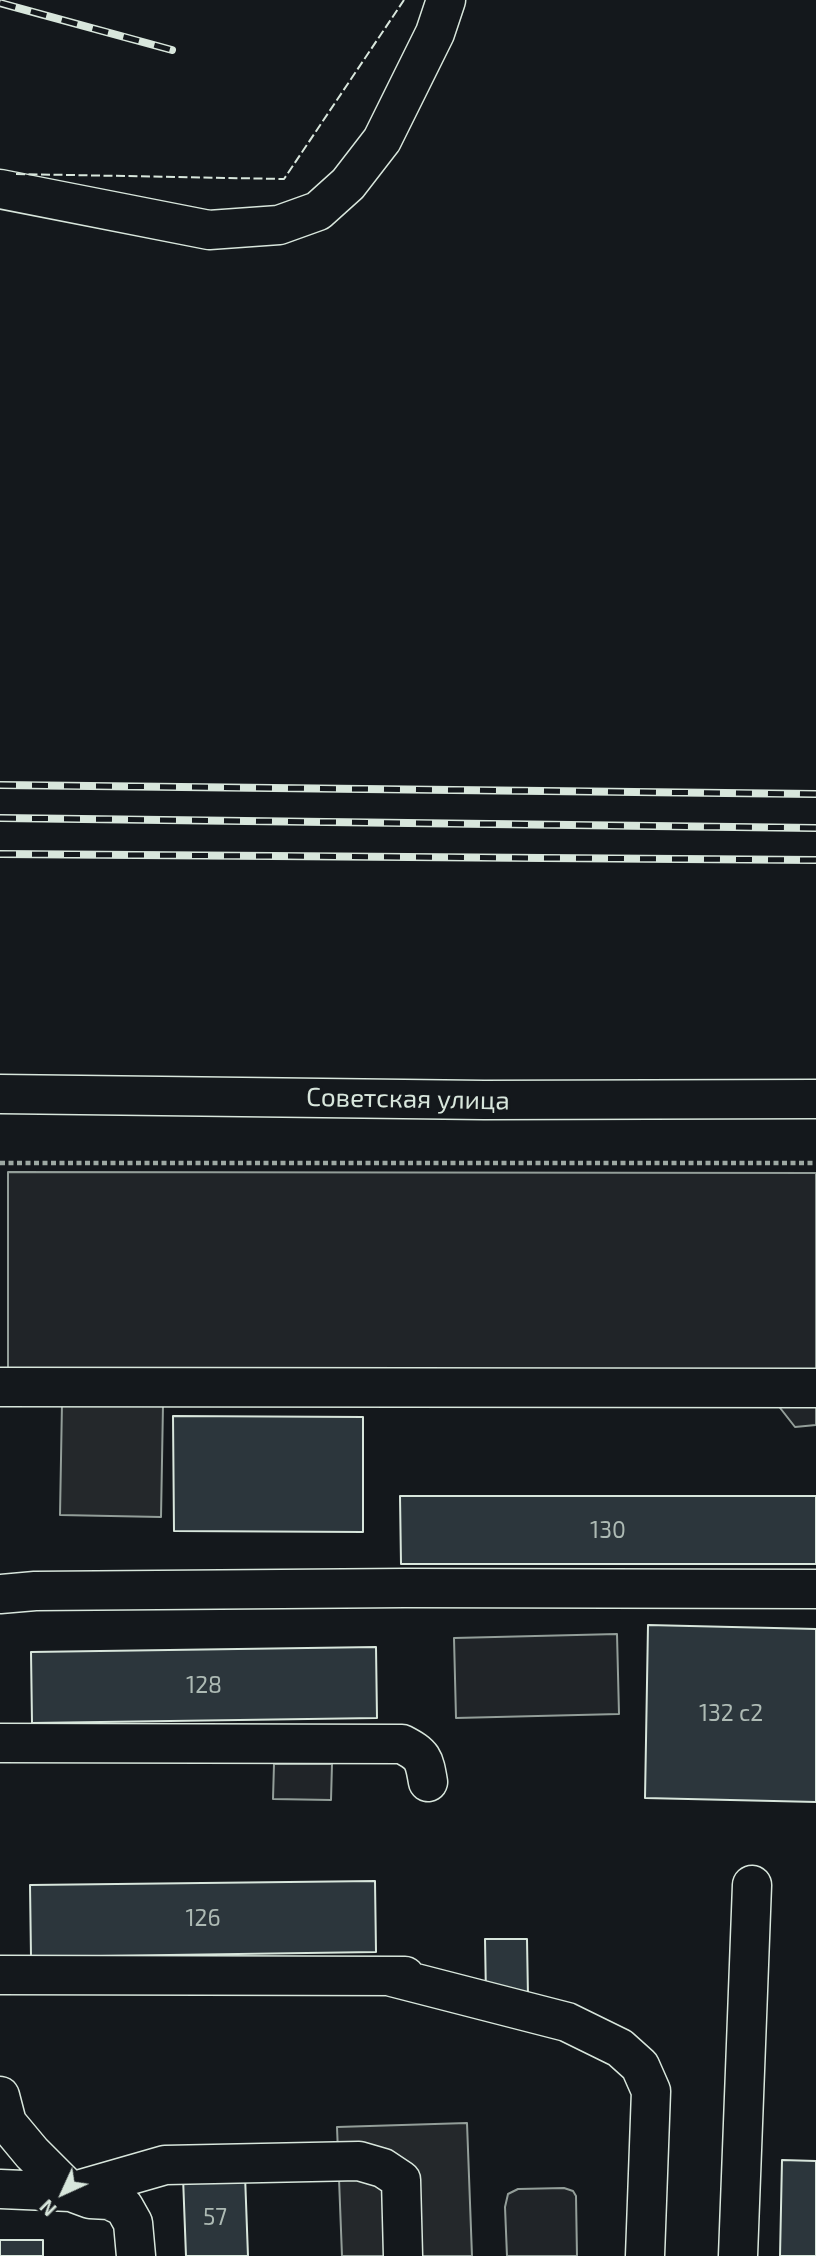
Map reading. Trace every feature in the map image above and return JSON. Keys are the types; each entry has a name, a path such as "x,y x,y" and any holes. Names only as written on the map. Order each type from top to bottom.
{"main road":[{"path":"0,189 209,230 279,225 318,211 348,184 382,140 435,33 446,0"},
{"name":"Советская улица","path":"0,1094 484,1100 816,1099"},
{"path":"0,1387 816,1388"},
{"path":"0,1594 35,1591 364,1588 816,1589"},
{"path":"0,1743 402,1744 420,1754 428,1782"},
{"path":"737,2256 752,1885"},
{"path":"0,1975 399,1976 567,2022 620,2048 640,2066 651,2091 645,2256"},
{"path":"0,2096 7,2123 71,2192"},
{"path":"71,2192 165,2165 359,2161 383,2168 401,2180 403,2256"},
{"path":"0,2189 71,2192 90,2199 109,2200 124,2207 133,2223 136,2256"}],"path":[{"path":"0,1163 816,1163"}],"shaded area":[{"path":"8,1172 816,1173 816,1425 795,1427 777,1404 8,1378"},
{"path":"62,1403 163,1405 161,1517 60,1515"},
{"path":"617,1634 619,1714 456,1718 454,1638"},
{"path":"274,1764 332,1764 331,1800 273,1799"},
{"path":"467,2123 472,2256 342,2256 337,2127"},
{"path":"564,2188 573,2191 576,2196 577,2256 507,2256 505,2207 508,2194 518,2189"}],"building":[{"path":"173,1416 363,1417 363,1532 174,1531"},
{"path":"400,1496 816,1496 816,1564 401,1564"},
{"path":"648,1625 816,1629 816,1802 645,1798"},
{"path":"376,1647 377,1718 32,1723 31,1652"},
{"path":"375,1881 376,1952 31,1957 30,1885"},
{"path":"485,1939 527,1939 528,1997 486,1997"},
{"path":"782,2160 816,2161 816,2256 780,2256"},
{"path":"245,2175 248,2256 186,2256 183,2177"},
{"path":"0,2240 43,2240 43,2256 0,2256"}],"railway":[{"path":"0,3 172,50"},
{"path":"0,785 816,794"},
{"path":"0,818 816,828"},
{"path":"0,854 816,860"}],"fence":[{"path":"16,174 284,179 404,0"}]}
